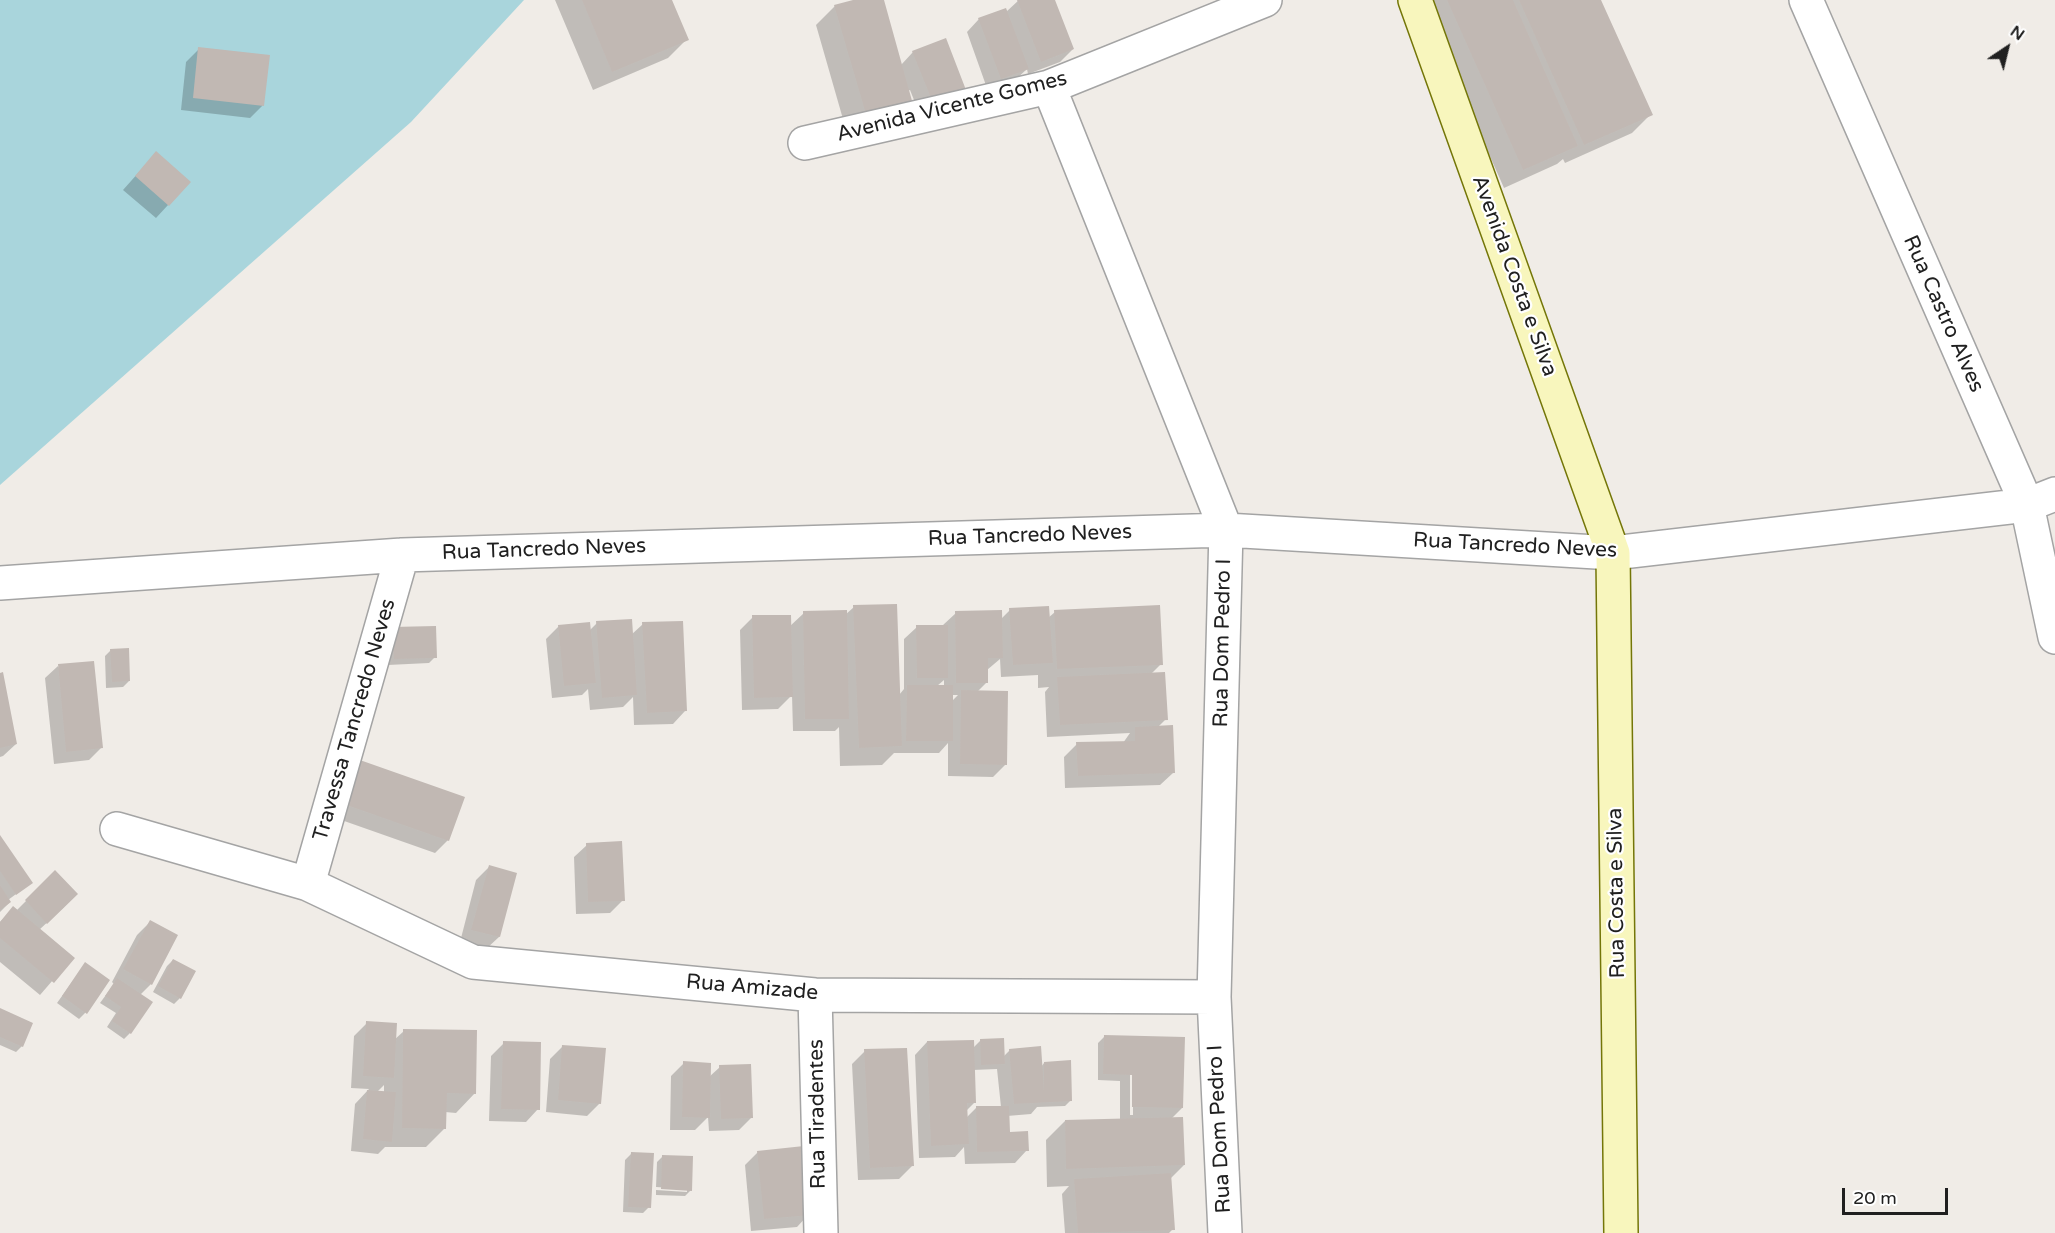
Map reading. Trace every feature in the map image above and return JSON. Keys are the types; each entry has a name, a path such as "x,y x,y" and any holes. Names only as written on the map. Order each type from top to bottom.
{"street":[{"name":"Avenida Vicente Gomes","path":"805,142 1049,87 1264,0"},
{"name":"Avenida Costa e Silva","path":"1415,0 1613,553"},
{"name":"Rua Castro Alves","path":"1806,0 2041,500 2055,637"},
{"name":"Rua Dom Pedro I","path":"1049,87 1226,530 1214,997 1225,1233"},
{"name":"Rua Tancredo Neves","path":"0,584 402,555 1226,530 1613,553 2041,500"},
{"name":"Rua Costa e Silva","path":"1613,553 1621,1233"},
{"name":"Travessa Tancredo Neves","path":"308,885 402,555"},
{"name":"Rua Amizade","path":"117,829 308,885 473,962 815,995 1214,997"},
{"name":"Rua Tiradentes","path":"815,995 821,1233"}],"water":[{"path":"0,0 524,0 411,122 0,485"}],"building":[{"path":"582,0 672,0 689,40 612,72"},
{"path":"853,0 884,0 914,108 868,121 834,5"},
{"path":"1017,0 1055,0 1074,49 1041,62"},
{"path":"1447,0 1513,0 1578,146 1523,170"},
{"path":"1519,0 1601,0 1653,115 1584,145"},
{"path":"1006,8 1029,69 1001,79 978,18"},
{"path":"946,38 966,90 933,103 912,51"},
{"path":"198,47 270,55 264,106 193,98"},
{"path":"156,151 191,182 169,206 135,176"},
{"path":"897,604 902,746 859,748 853,605"},
{"path":"1160,605 1163,665 1057,669 1054,610"},
{"path":"1049,606 1053,663 1013,665 1009,608"},
{"path":"847,610 849,719 805,719 803,611"},
{"path":"1002,610 1003,658 988,658 988,683 956,683 955,611"},
{"path":"752,615 791,615 793,697 754,698"},
{"path":"632,619 637,695 602,698 596,621"},
{"path":"683,621 687,711 647,713 642,622"},
{"path":"590,622 596,683 564,686 558,625"},
{"path":"916,625 948,625 948,678 917,678"},
{"path":"436,626 437,658 394,659 392,627"},
{"path":"129,648 130,681 112,682 110,649"},
{"path":"94,661 103,748 66,752 58,664"},
{"path":"3,672 17,744 0,748 0,673"},
{"path":"1165,672 1168,720 1060,725 1057,677"},
{"path":"907,685 953,685 953,741 906,741"},
{"path":"961,690 1008,691 1007,765 960,764"},
{"path":"1173,725 1175,773 1078,776 1076,742 1135,741 1135,727"},
{"path":"357,759 465,797 449,841 341,803"},
{"path":"0,835 33,883 16,895 0,871"},
{"path":"622,841 625,901 588,902 586,843"},
{"path":"489,865 517,873 500,937 471,930"},
{"path":"55,870 78,894 47,924 25,900"},
{"path":"0,885 11,902 0,910"},
{"path":"13,906 75,958 54,983 0,938 0,922"},
{"path":"150,920 178,935 152,985 123,969"},
{"path":"173,959 196,971 181,999 158,986"},
{"path":"85,962 110,980 87,1014 62,996"},
{"path":"117,978 153,1002 131,1034 112,1021 121,1007 105,996"},
{"path":"0,1008 33,1023 23,1047 0,1037"},
{"path":"366,1021 397,1023 394,1078 363,1076"},
{"path":"403,1029 477,1030 476,1094 447,1093 446,1129 402,1128"},
{"path":"1104,1035 1185,1037 1183,1108 1132,1107 1132,1075 1103,1074"},
{"path":"1004,1038 1005,1064 981,1065 980,1039"},
{"path":"974,1040 976,1103 967,1103 969,1144 931,1146 927,1041"},
{"path":"503,1041 541,1042 540,1110 501,1109"},
{"path":"562,1045 606,1048 601,1104 558,1100"},
{"path":"1041,1046 1044,1090 1044,1062 1071,1060 1072,1101 1014,1104 1009,1049"},
{"path":"907,1048 914,1166 870,1168 864,1049"},
{"path":"683,1061 711,1063 710,1118 682,1117"},
{"path":"751,1064 753,1118 721,1119 719,1065"},
{"path":"367,1090 396,1092 392,1142 363,1139"},
{"path":"976,1106 1009,1106 1010,1132 1028,1131 1029,1151 977,1152"},
{"path":"1183,1117 1185,1165 1066,1169 1065,1120"},
{"path":"804,1146 811,1215 764,1219 757,1151"},
{"path":"631,1152 654,1153 651,1208 628,1207"},
{"path":"662,1155 693,1156 692,1191 661,1189"},
{"path":"1171,1173 1175,1230 1078,1233 1074,1179"}]}
